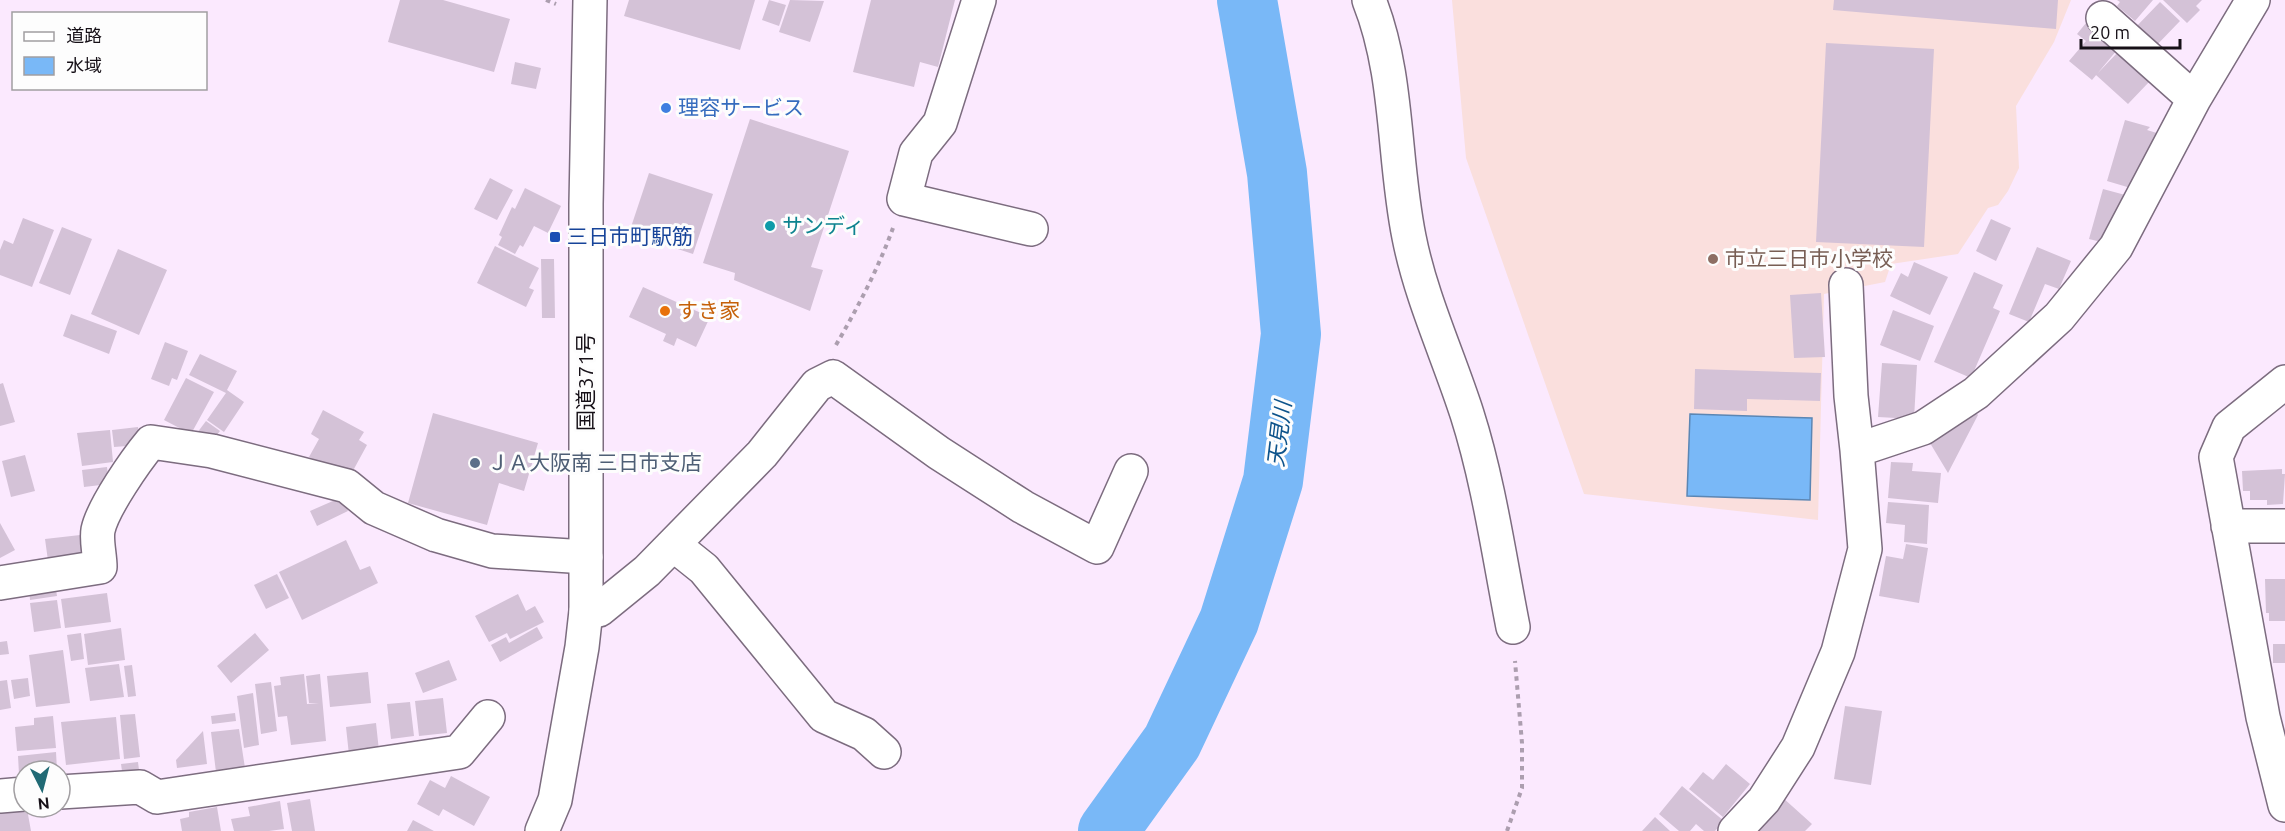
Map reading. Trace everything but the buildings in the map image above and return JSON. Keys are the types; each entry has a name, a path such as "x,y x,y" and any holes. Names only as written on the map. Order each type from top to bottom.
{"main road":[{"name":"国道371号","path":"542,831 555,800 582,647 585,611 586,204 590,0"},
{"path":"979,0 940,123 916,153 904,199 1031,229"},
{"path":"1369,0 1376,18 1391,85 1409,237 1428,303 1467,414 1482,467 1513,627"},
{"path":"1857,450 1923,428 1976,393 2059,317 2116,248 2194,99 2253,0"},
{"path":"2103,18 2194,99"},
{"path":"1735,831 1764,800 1798,747 1838,652 1865,549 1851,396 1846,285"},
{"path":"585,611 599,610 647,571 762,453 817,385 833,377 939,453 1023,507 1097,547 1131,471"},
{"path":"2285,382 2229,427 2216,457 2228,526 2274,717 2285,805"},
{"path":"0,583 100,567 98,530 135,461 151,442 212,451 347,486 374,508 436,535 492,550 586,557"},
{"path":"2228,526 2285,526"},
{"path":"674,545 704,569 824,716 864,734 884,752"},
{"path":"72,791 140,787 157,797 459,752 488,717"}],"path":[{"path":"817,385 884,254 904,199"},
{"path":"1507,831 1522,788 1522,743 1513,627"}],"shaded area":[{"name":"市立三日市小学校","path":"1452,0 2071,0 2054,42 2016,106 2019,168 2008,191 1998,205 1988,208 1958,254 1891,264 1885,282 1824,294 1818,520 1584,494 1466,158"}],"water":[{"path":"1690,414 1812,418 1810,500 1687,496"}],"waterway":[{"name":"天見川","path":"1108,831 1172,742 1229,621 1273,481 1291,334 1277,173 1247,0"}],"place":[{"name":"理容サービス","path":"666,108"},
{"name":"サンディ","path":"770,226"},
{"name":"三日市町駅筋","path":"555,237"},
{"name":"市立三日市小学校","path":"1713,259"},
{"name":"すき家","path":"665,311"},
{"name":"ＪＡ大阪南 三日市支店","path":"475,463"}]}
